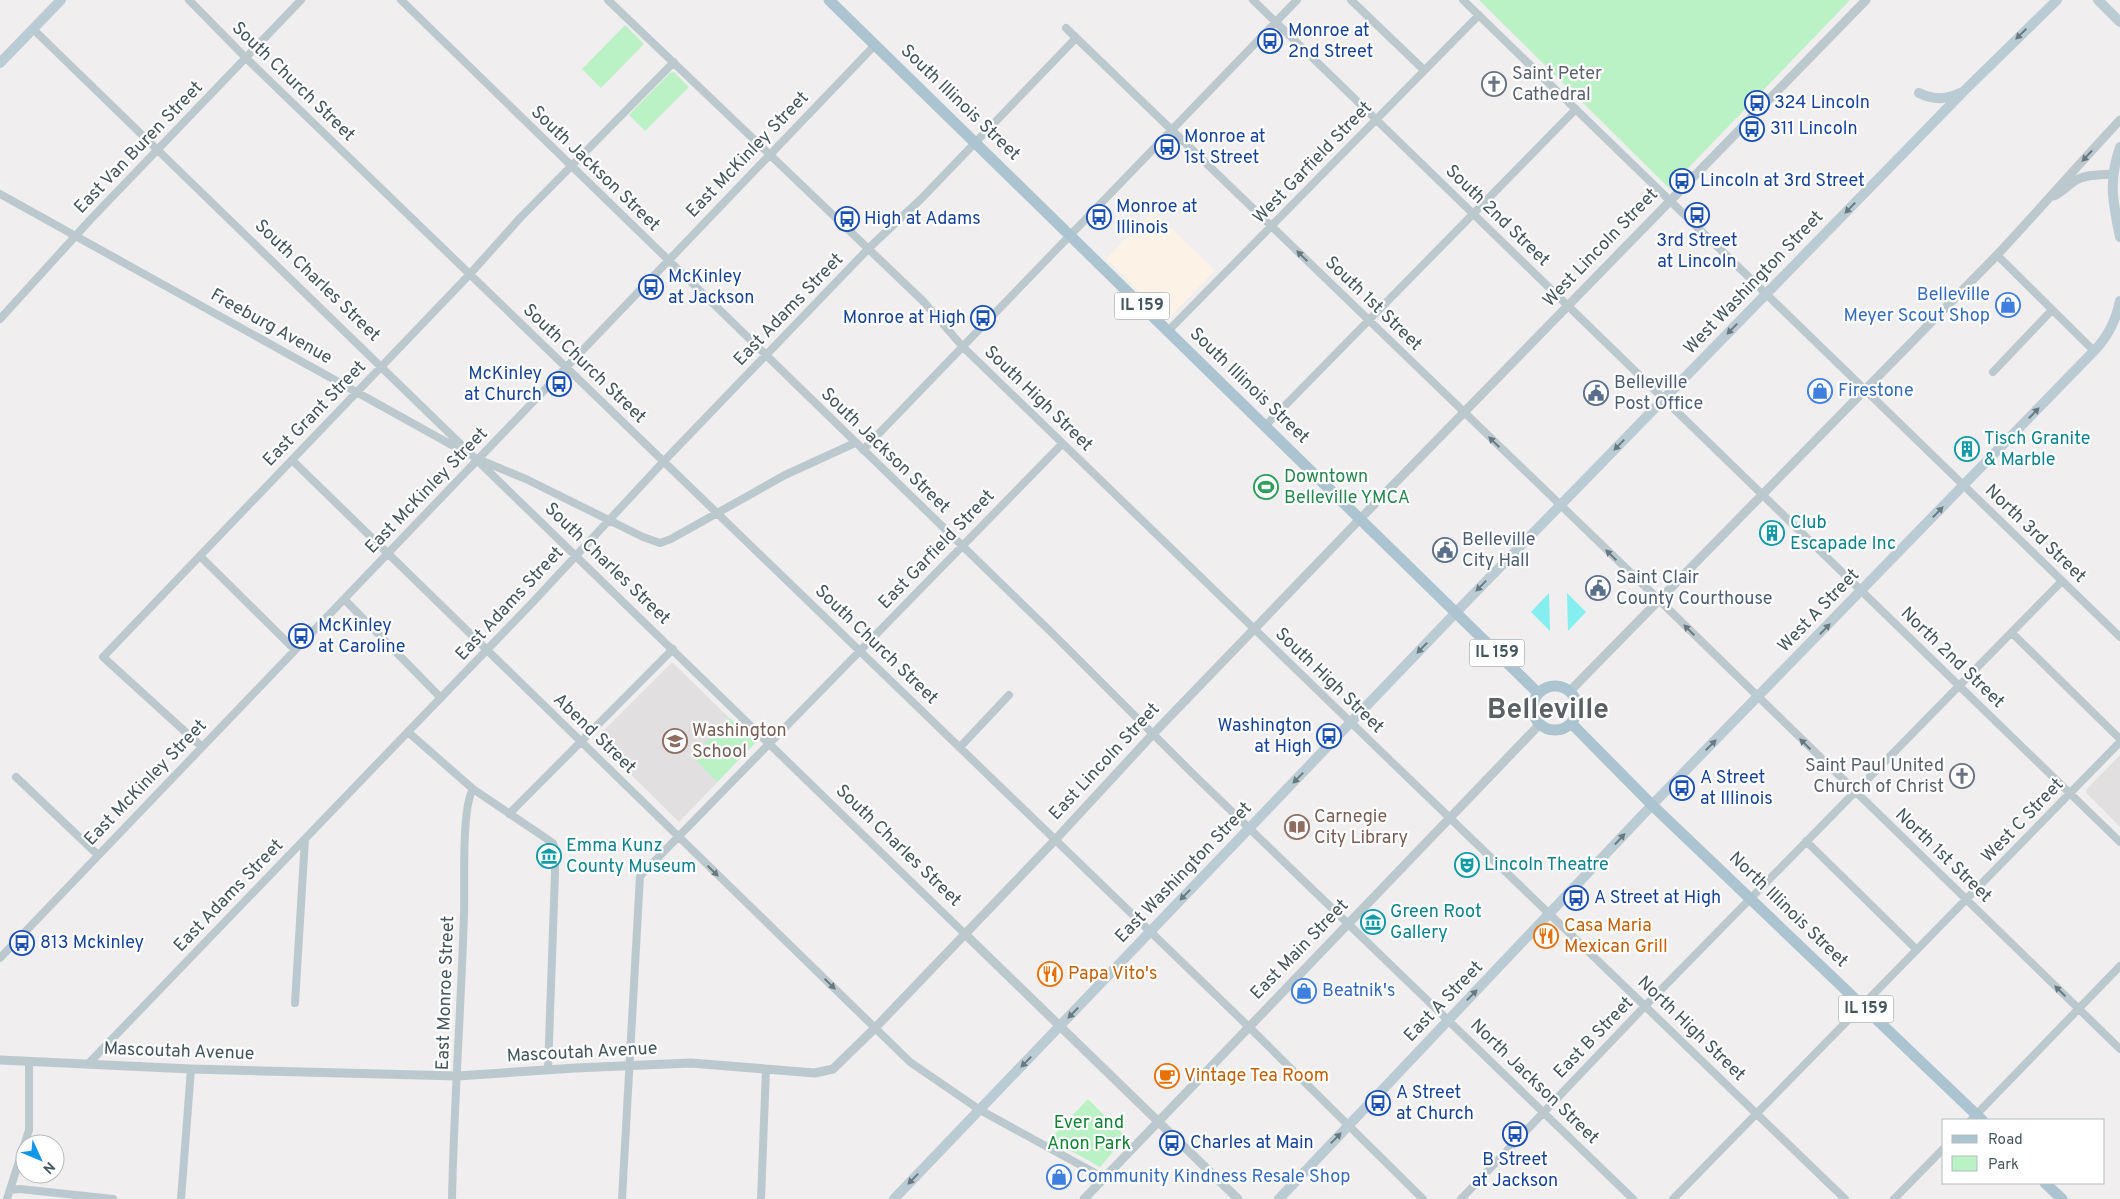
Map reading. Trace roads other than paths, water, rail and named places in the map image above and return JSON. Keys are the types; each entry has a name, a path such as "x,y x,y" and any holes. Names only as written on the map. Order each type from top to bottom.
{"main road":[{"path":"0,63 61,0"},
{"name":"South Illinois Street","path":"829,0 1538,693"},
{"name":"West Washington Street","path":"1456,612 1963,92 2057,0"},
{"path":"2098,0 2120,22"},
{"path":"1919,93 1939,99 1948,98 1963,92"},
{"path":"2120,147 2112,174 2114,207 2120,237"},
{"name":"West A Street","path":"1652,805 2094,351 2106,336 2113,323 2120,301"},
{"name":"East Washington Street","path":"894,1199 1456,612"},
{"path":"1551,686 1559,686 1570,691 1576,700 1577,708 1571,723 1557,730 1549,729 1540,724 1534,715 1533,707 1538,693 1551,686"},
{"name":"North Illinois Street","path":"1571,723 1652,805 1862,1005 1976,1118"},
{"name":"East A Street","path":"1279,1199 1652,805"},
{"path":"2046,1184 2062,1199"}],"street":[{"name":"South Church Street","path":"189,0 246,58 1250,1027 1424,1199"},
{"name":"East Van Buren Street","path":"0,319 158,149 301,0"},
{"name":"South Jackson Street","path":"401,0 1349,923"},
{"name":"South High Street","path":"608,0 869,248 924,302 962,346 1062,444 1350,723 1450,817"},
{"name":"South 2nd Street","path":"1253,0 1763,495"},
{"path":"863,450 1297,0"},
{"path":"1351,0 1424,70"},
{"name":"North 3rd Street","path":"1463,0 2120,637"},
{"name":"West Lincoln Street","path":"1360,519 1866,0"},
{"name":"West Garfield Street","path":"1168,331 1478,15"},
{"name":"South 1st Street","path":"1066,28 1659,600"},
{"name":"South Charles Street","path":"33,29 1238,1199"},
{"name":"East Adams Street","path":"88,1064 486,651 664,461 869,248 921,199 1076,38"},
{"name":"East McKinley Street","path":"0,958 875,45"},
{"name":"East Grant Street","path":"202,747 103,657 470,274 520,218 674,62"},
{"path":"1265,426 1576,109"},
{"path":"1570,691 1997,255 2052,197 2062,182 2120,120"},
{"path":"2052,197 2065,190 2074,181 2086,176 2112,174"},
{"name":"Freeburg Avenue","path":"0,194 477,460 526,479 660,543 671,540 718,513"},
{"path":"1997,255 2094,351"},
{"path":"1993,372 2052,310"},
{"path":"718,513 785,475 855,443"},
{"name":"East Garfield Street","path":"622,1199 640,876 1062,444"},
{"name":"Abend Street","path":"292,460 875,1028"},
{"name":"North 2nd Street","path":"1763,495 2120,842"},
{"name":"East Lincoln Street","path":"875,1028 1056,839 1153,734 1360,519"},
{"path":"200,556 295,650"},
{"name":"East B Street","path":"1461,1199 1854,791 2062,581"},
{"path":"344,599 441,698"},
{"name":"North 1st Street","path":"1659,600 2120,1049"},
{"path":"2012,633 2120,740"},
{"path":"510,814 672,650"},
{"path":"960,747 1009,695"},
{"name":"East Main Street","path":"1084,1199 1540,724"},
{"path":"408,732 473,790 553,843 555,850 548,1070"},
{"name":"West C Street","path":"1673,1199 1967,900 2120,740"},
{"path":"16,777 98,855"},
{"name":"East Monroe Street","path":"452,1199 466,833 468,802 473,790"},
{"name":"North High Street","path":"1450,817 1845,1199"},
{"path":"295,1003 305,839"},
{"path":"1806,841 1917,950"},
{"name":"North Jackson Street","path":"1349,923 1633,1199"},
{"path":"1976,1118 2120,966"},
{"path":"875,1028 910,1062 980,1110 1104,1178"},
{"name":"Mascoutah Avenue","path":"0,1060 191,1069 458,1076 691,1063 815,1072 833,1069 875,1028"},
{"path":"7,1199 28,1130 29,1062"},
{"path":"181,1199 191,1069"},
{"path":"761,1199 766,1069"},
{"path":"1894,1199 1942,1150"},
{"path":"10,1190 20,1189 113,1199"}],"water":[{"path":"1549,593 1550,631 1531,612"},
{"path":"1567,593 1586,612 1568,631"}],"place":[{"name":"Monroe at 2nd Street","path":"1270,41"},
{"name":"Saint Peter Cathedral","path":"1494,84"},
{"name":"324 Lincoln","path":"1757,103"},
{"name":"311 Lincoln","path":"1752,129"},
{"name":"Monroe at 1st Street","path":"1167,147"},
{"name":"Lincoln at 3rd Street","path":"1682,181"},
{"name":"3rd Street at Lincoln","path":"1697,215"},
{"name":"Monroe at Illinois","path":"1099,217"},
{"name":"High at Adams","path":"847,219"},
{"name":"McKinley at Jackson","path":"651,287"},
{"name":"Belleville Meyer Scout Shop","path":"2008,305"},
{"name":"Monroe at High","path":"983,318"},
{"name":"McKinley at Church","path":"559,384"},
{"name":"Firestone","path":"1820,391"},
{"name":"Belleville Post Office","path":"1596,393"},
{"name":"Tisch Granite & Marble","path":"1967,449"},
{"name":"Downtown Belleville YMCA","path":"1266,487"},
{"name":"Club Escapade Inc","path":"1772,533"},
{"name":"Belleville City Hall","path":"1445,550"},
{"name":"Saint Clair County Courthouse","path":"1598,588"},
{"name":"McKinley at Caroline","path":"301,636"},
{"name":"Washington at High","path":"1329,736"},
{"name":"Washington School","path":"675,741"},
{"name":"Saint Paul United Church of Christ","path":"1962,776"},
{"name":"A Street at Illinois","path":"1682,788"},
{"name":"Carnegie City Library","path":"1297,827"},
{"name":"Emma Kunz County Museum","path":"549,856"},
{"name":"Lincoln Theatre","path":"1467,865"},
{"name":"A Street at High","path":"1576,898"},
{"name":"Green Root Gallery","path":"1373,922"},
{"name":"Casa Maria Mexican Grill","path":"1546,936"},
{"name":"813 Mckinley","path":"22,943"},
{"name":"Papa Vito's","path":"1050,974"},
{"name":"Beatnik's","path":"1304,991"},
{"name":"Vintage Tea Room","path":"1167,1076"},
{"name":"A Street at Church","path":"1378,1103"},
{"name":"B Street at Jackson","path":"1515,1134"},
{"name":"Charles at Main","path":"1172,1143"},
{"name":"Community Kindness Resale Shop","path":"1059,1177"}],"district":[{"name":"Belleville","path":"1548,711"}],"park label":[{"name":"Ever and Anon Park","path":"1089,1133"}]}
